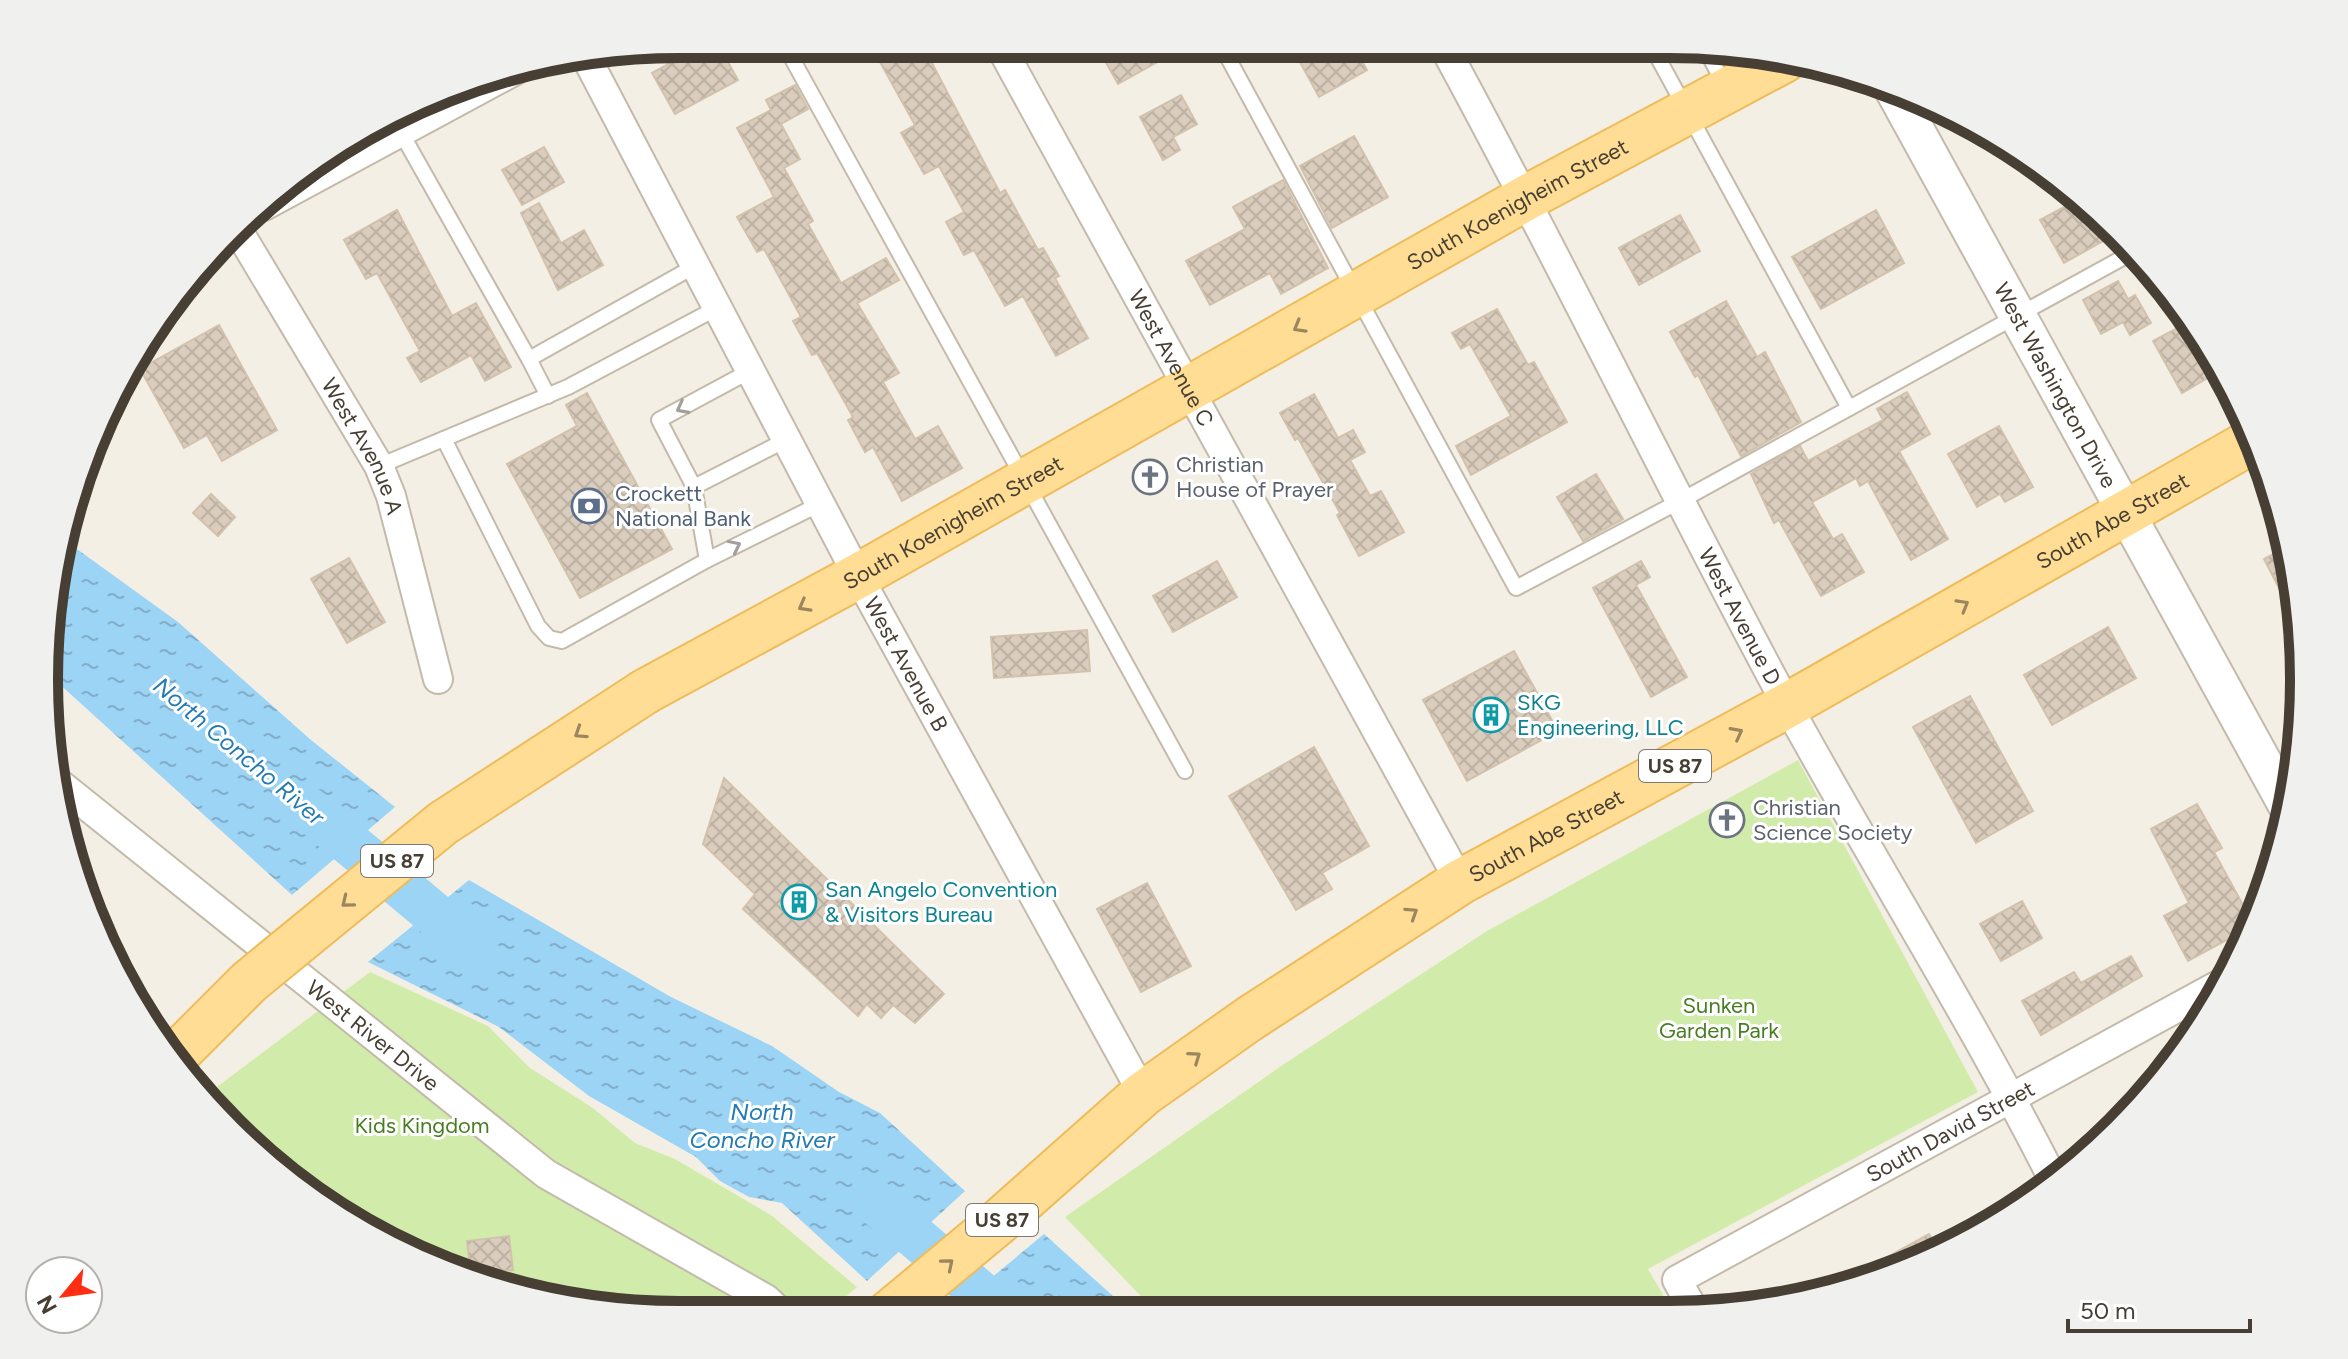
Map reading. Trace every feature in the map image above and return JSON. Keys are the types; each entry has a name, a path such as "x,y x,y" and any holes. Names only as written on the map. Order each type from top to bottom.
{"main road":[{"name":"South Koenigheim Street","path":"181,1050 249,982 443,823 646,691 858,576 1526,198 1771,67"},
{"name":"South Abe Street","path":"903,1301 1128,1109 1249,1019 1460,882 1788,705 2244,446"}],"street":[{"name":"West Avenue C","path":"1007,58 1460,882"},
{"name":"West Avenue D","path":"1450,58 1526,198 1788,705 2012,1098 2049,1171"},
{"name":"West Avenue B","path":"590,64 858,576 1128,1109"},
{"name":"West Washington Drive","path":"1901,103 2280,792"},
{"path":"322,171 398,126 443,105"},
{"name":"West Avenue A","path":"242,238 379,466 391,496 438,679"},
{"name":"West River Drive","path":"68,791 546,1174 768,1301"},
{"name":"South David Street","path":"1688,1301 1677,1280 2206,992"}],"lane":[{"path":"792,58 1185,771"},
{"path":"1228,58 1516,588 2124,257"},
{"path":"1658,58 1849,408"},
{"path":"1711,59 1727,90"},
{"path":"398,126 548,396"},
{"path":"529,359 695,266"},
{"path":"379,466 548,396 717,308"},
{"path":"707,560 694,487 659,420 750,371"},
{"path":"444,439 538,626 549,638 562,641 707,560 820,504"},
{"path":"694,487 786,440"}],"green space":[{"name":"Sunken Garden Park","path":"1798,760 1978,1092 1648,1269 1666,1301 1146,1301 1065,1217 1284,1064 1487,931"},
{"name":"Kids Kingdom","path":"370,972 488,1026 530,1068 593,1108 635,1143 675,1159 771,1215 857,1287 841,1301 680,1301 598,1296 519,1280 442,1254 369,1218 301,1173 240,1119 213,1090"}],"water":[{"name":"North Concho River","path":"73,546 178,622 311,740 395,807 292,895 58,683 63,598"},
{"name":"North Concho River","path":"469,880 671,997 772,1046 839,1092 880,1113 965,1191 867,1281 782,1203 749,1197 720,1181 696,1157 589,1096 499,1027 368,962"},
{"path":"1044,1234 1119,1301 964,1301"}],"building":[{"path":"679,58 726,58 738,80 675,114 652,73"},
{"path":"878,58 929,58 1000,193 1005,190 1038,250 1043,248 1059,276 1055,278 1088,338 1056,356 1023,296 1005,306 974,250 964,255 946,222 964,212 939,166 924,174 901,133 915,125"},
{"path":"1103,58 1165,58 1118,84"},
{"path":"1298,58 1360,58 1367,70 1319,97"},
{"path":"795,85 808,109 781,124 800,159 784,168 813,221 808,224 841,283 886,258 899,280 857,303 899,373 883,382 915,439 938,426 962,468 902,501 873,447 865,452 848,420 853,417 817,353 812,355 793,321 801,317 764,249 757,252 737,217 774,197 737,128 771,110 766,100"},
{"path":"1181,95 1197,124 1173,137 1180,150 1163,160 1140,117"},
{"path":"1354,136 1388,197 1332,228 1300,166"},
{"path":"544,147 564,182 522,205 502,170"},
{"path":"1283,180 1328,268 1281,294 1270,273 1210,305 1186,261 1245,229 1233,207"},
{"path":"539,203 561,243 584,230 603,265 558,290 521,213"},
{"path":"2069,204 2107,239 2064,263 2040,220"},
{"path":"397,210 452,316 476,303 511,367 485,381 471,355 421,382 407,358 420,351 377,273 366,279 344,240"},
{"path":"1876,210 1904,263 1821,309 1792,257"},
{"path":"1680,215 1700,251 1639,285 1619,248"},
{"path":"2118,281 2128,299 2135,295 2151,323 2130,335 2123,322 2101,334 2083,300"},
{"path":"1726,301 1757,357 1765,352 1801,422 1741,456 1698,375 1695,377 1670,332"},
{"path":"1497,309 1528,365 1534,362 1567,422 1471,475 1456,446 1511,416 1470,344 1461,349 1452,333"},
{"path":"219,325 277,430 222,461 207,435 184,448 142,368"},
{"path":"2180,327 2211,376 2182,393 2153,341"},
{"path":"1907,392 1930,434 1899,451 1948,539 1911,560 1868,481 1860,486 1856,478 1812,502 1833,539 1842,534 1864,572 1821,596 1779,520 1774,523 1751,474 1800,446 1808,461 1883,420 1877,409"},
{"name":"Crockett National Bank","path":"587,393 672,549 580,598 507,464 577,426 566,405"},
{"path":"1314,394 1338,438 1353,430 1365,452 1350,460 1370,496 1381,491 1404,532 1359,556 1337,515 1340,513 1298,438 1295,440 1280,413"},
{"path":"1999,426 2033,487 2005,502 2000,494 1977,507 1948,454"},
{"path":"1596,474 1623,519 1583,541 1557,497"},
{"path":"211,494 235,517 218,536 193,513"},
{"path":"2277,552 2285,600 2264,559"},
{"path":"349,558 385,622 347,643 311,579"},
{"path":"1217,561 1237,597 1173,632 1153,596"},
{"path":"1641,561 1650,577 1636,585 1687,677 1651,697 1593,588"},
{"path":"2108,627 2136,678 2052,725 2024,675"},
{"path":"1087,630 1090,671 994,678 991,637"},
{"name":"SKG Engineering, LLC","path":"1514,651 1558,731 1467,781 1423,700"},
{"path":"1970,696 2033,811 1976,843 1913,727"},
{"path":"1314,747 1369,846 1322,873 1332,889 1296,910 1229,796"},
{"name":"San Angelo Convention & Visitors Bureau","path":"724,778 944,994 915,1023 893,1005 881,1018 867,1004 858,1016 743,909 755,894 703,844"},
{"path":"2197,804 2222,848 2214,852 2246,910 2234,936 2188,961 2164,916 2189,903 2151,829"},
{"path":"1147,883 1191,966 1141,992 1097,909"},
{"path":"2022,901 2042,938 2001,961 1980,924"},
{"path":"2131,956 2142,976 2041,1035 2022,1001 2074,972 2081,983"},
{"path":"1929,1234 1933,1241 1906,1254 1871,1266"},
{"path":"509,1236 513,1270 493,1272 470,1264 467,1241"}],"waterway":[{"name":"North Concho River","path":"306,807 477,950"},
{"name":"North Concho River","path":"870,1198 990,1301"}],"place":[{"name":"Christian House of Prayer","path":"1150,477"},
{"name":"Crockett National Bank","path":"589,506"},
{"name":"SKG Engineering, LLC","path":"1491,715"},
{"name":"Christian Science Society","path":"1727,820"},
{"name":"San Angelo Convention & Visitors Bureau","path":"799,902"}]}
